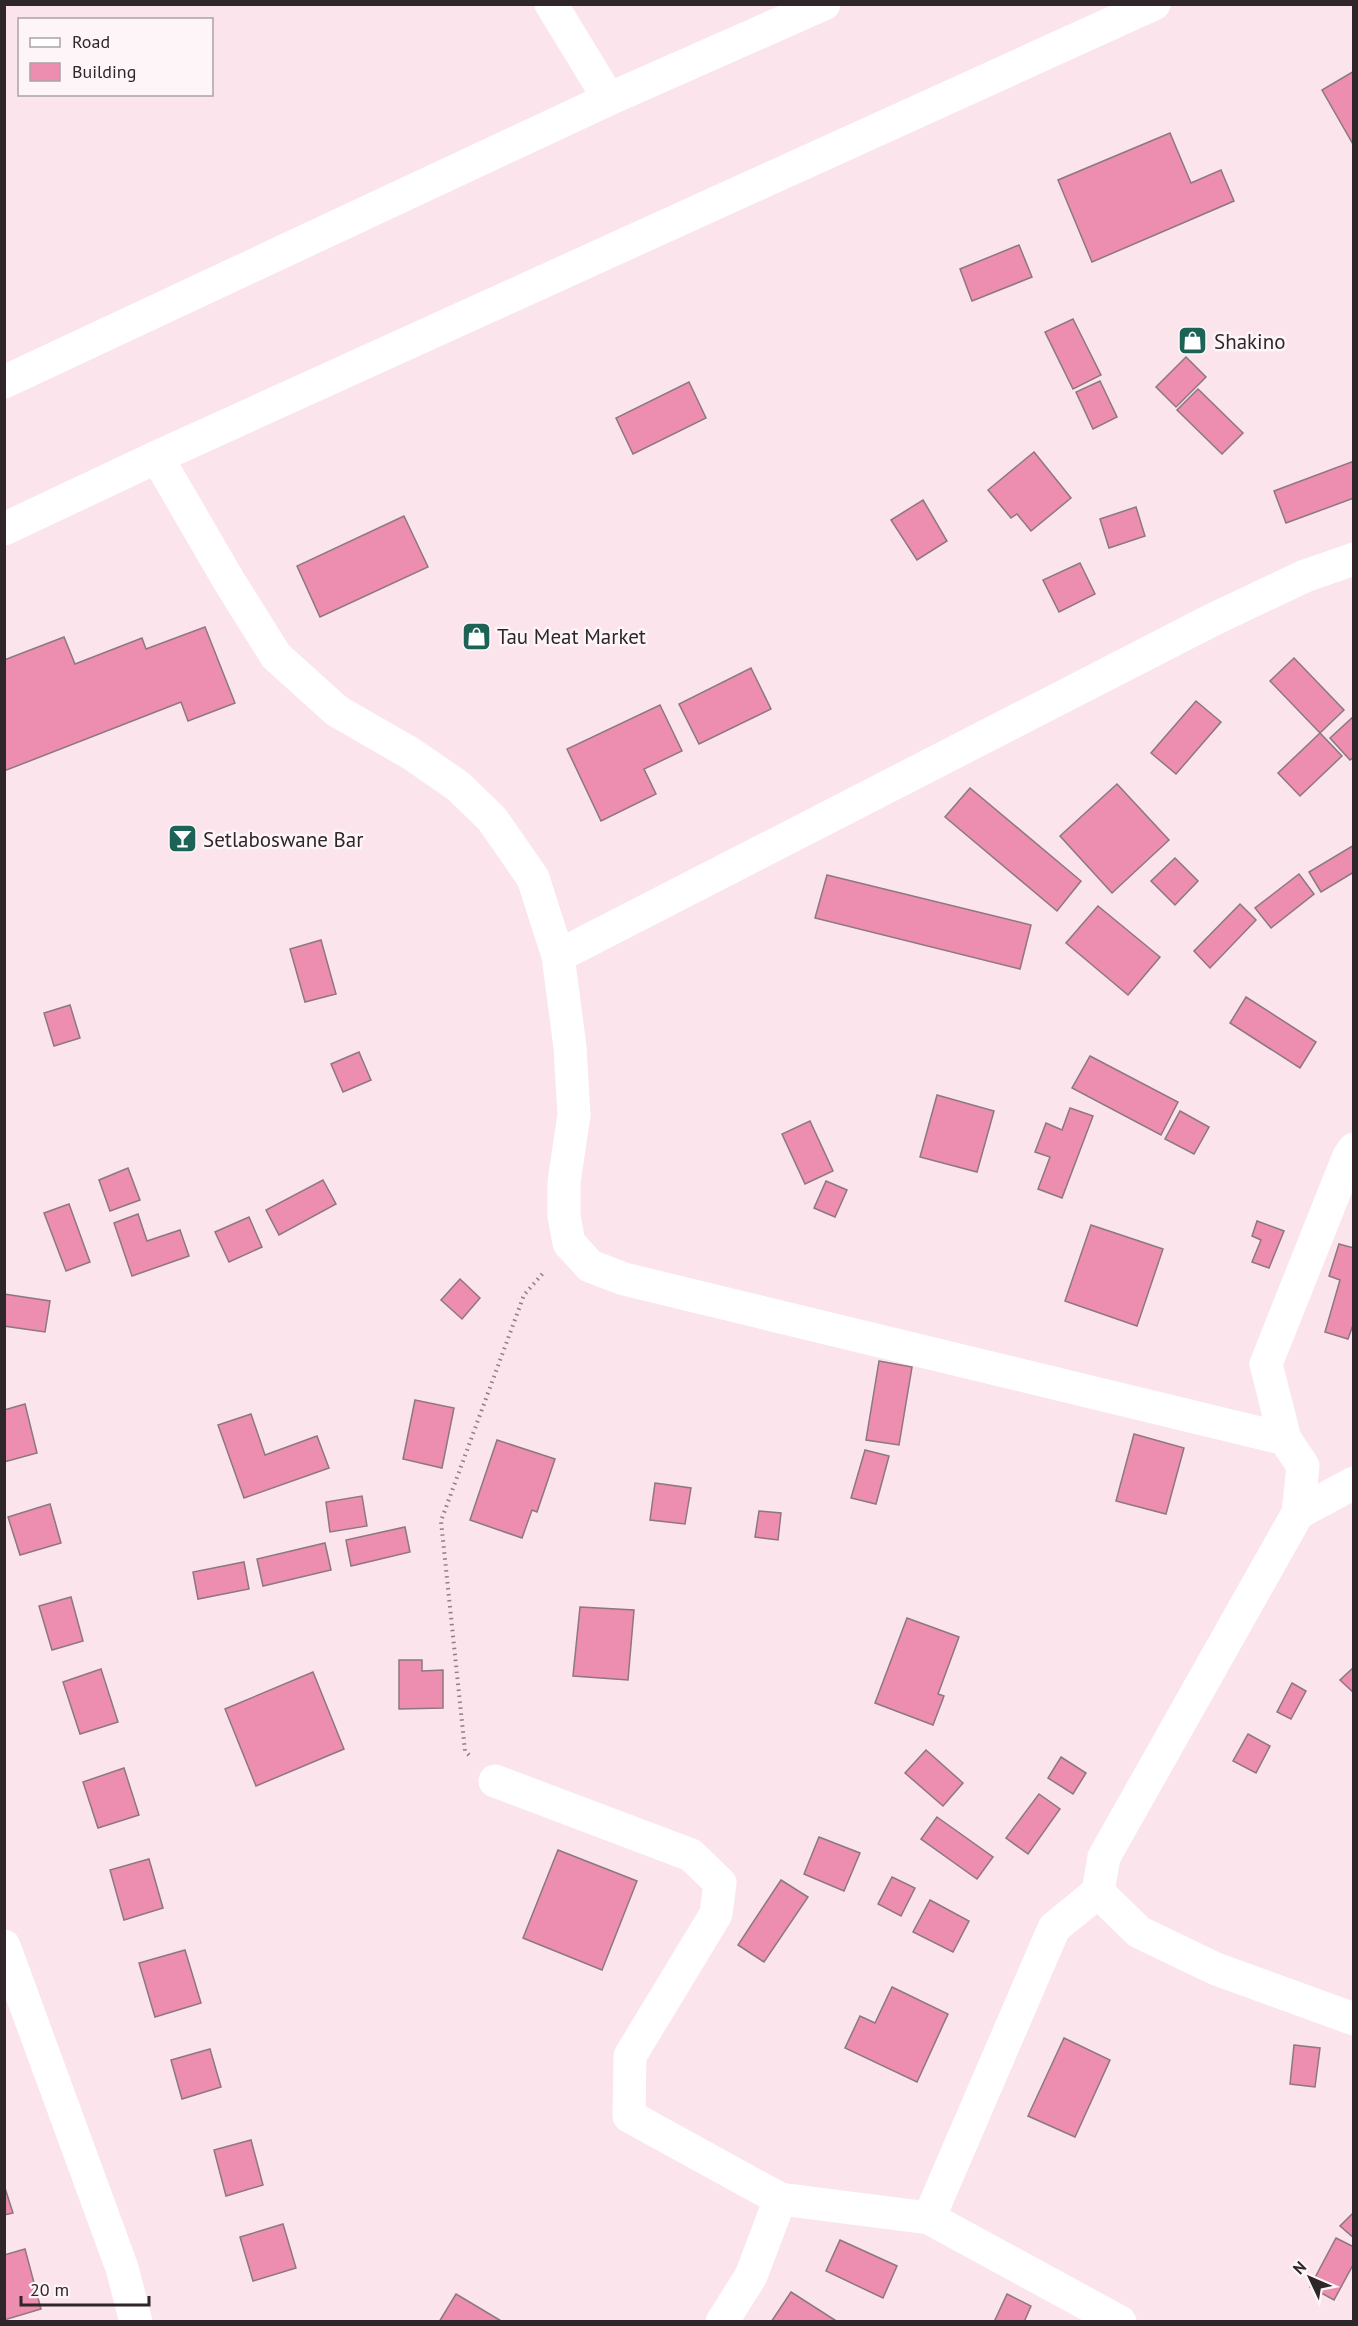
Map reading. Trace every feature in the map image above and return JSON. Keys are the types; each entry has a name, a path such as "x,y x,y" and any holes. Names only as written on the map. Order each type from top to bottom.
{"street":[{"path":"551,4 609,99"},
{"path":"4,382 609,99 824,4"},
{"path":"4,529 157,456 1154,4"},
{"path":"157,456 229,581 276,656 338,711 411,753 458,786 492,819 533,878 558,956 570,1047 574,1115 564,1182 564,1216 569,1244 590,1266 624,1279 1285,1439"},
{"path":"558,956 1212,620 1305,576 1353,559"},
{"path":"929,2218 1054,1928 1098,1892 1104,1857 1298,1513 1303,1466 1285,1439 1266,1364 1353,1149"},
{"path":"1298,1513 1353,1483"},
{"path":"495,1781 691,1855 720,1883 716,1914 630,2056 629,2116 780,2199 929,2218 1120,2322"},
{"path":"1098,1892 1139,1932 1216,1969 1353,2019"},
{"path":"4,1946 122,2268 136,2322"},
{"path":"722,2322 751,2276 780,2199"}],"path":[{"path":"495,1781 465,1751 441,1521 524,1295 569,1244"}],"building":[{"path":"1354,71 1354,146 1322,90"},
{"path":"1170,133 1191,183 1221,170 1234,201 1092,262 1058,180"},
{"path":"1019,245 1032,277 972,301 960,269"},
{"path":"1073,319 1101,375 1073,389 1045,332"},
{"path":"1186,357 1206,377 1176,407 1156,387"},
{"path":"1100,381 1117,417 1093,429 1076,392"},
{"path":"689,382 706,418 633,454 616,418"},
{"path":"1198,389 1243,433 1222,454 1177,410"},
{"path":"1034,452 1071,498 1031,531 1017,514 1011,518 988,490"},
{"path":"1354,461 1354,498 1286,523 1274,491"},
{"path":"923,500 947,541 917,560 891,520"},
{"path":"1136,507 1145,536 1109,548 1100,519"},
{"path":"404,516 428,567 320,617 297,566"},
{"path":"1080,563 1095,594 1059,612 1043,580"},
{"path":"205,627 235,703 188,721 181,702 4,771 4,660 64,637 75,664 142,638 146,649"},
{"path":"1294,658 1344,710 1320,733 1270,681"},
{"path":"751,668 771,709 699,744 679,704"},
{"path":"1196,701 1221,722 1176,774 1151,753"},
{"path":"660,705 682,751 644,769 656,794 601,821 567,749"},
{"path":"1354,716 1354,757 1350,760 1330,738"},
{"path":"1320,733 1342,756 1300,796 1278,773"},
{"path":"1117,784 1169,840 1112,893 1060,836"},
{"path":"970,788 1081,881 1057,911 945,817"},
{"path":"1354,845 1354,872 1321,892 1309,872"},
{"path":"1175,858 1198,881 1175,905 1151,881"},
{"path":"1299,874 1314,894 1271,928 1255,908"},
{"path":"827,875 1031,925 1020,969 815,918"},
{"path":"1240,904 1256,920 1210,968 1194,951"},
{"path":"1098,906 1160,957 1128,995 1066,943"},
{"path":"321,940 336,994 305,1002 290,949"},
{"path":"1246,997 1316,1042 1300,1068 1230,1023"},
{"path":"70,1005 80,1038 54,1046 44,1013"},
{"path":"359,1052 371,1080 343,1092 331,1064"},
{"path":"1090,1056 1178,1102 1161,1135 1072,1088"},
{"path":"937,1095 994,1111 977,1172 920,1157"},
{"path":"1070,1108 1093,1116 1062,1198 1038,1189 1050,1157 1035,1152 1046,1123 1062,1130"},
{"path":"1180,1111 1209,1127 1194,1154 1165,1139"},
{"path":"810,1121 833,1171 805,1184 782,1134"},
{"path":"128,1168 140,1200 110,1211 99,1180"},
{"path":"323,1180 336,1204 279,1235 266,1210"},
{"path":"826,1181 847,1190 835,1217 814,1208"},
{"path":"69,1204 90,1262 66,1271 44,1213"},
{"path":"138,1214 147,1241 180,1230 189,1256 132,1276 114,1223"},
{"path":"249,1217 262,1247 229,1262 215,1232"},
{"path":"1257,1221 1284,1231 1269,1268 1252,1262 1261,1240 1252,1236"},
{"path":"1091,1225 1163,1249 1137,1326 1065,1301"},
{"path":"1339,1244 1354,1248 1354,1322 1348,1339 1325,1332 1340,1280 1329,1276"},
{"path":"460,1279 480,1298 462,1319 441,1300"},
{"path":"4,1294 50,1301 45,1332 4,1326"},
{"path":"879,1361 912,1367 899,1445 866,1440"},
{"path":"415,1400 454,1408 442,1468 403,1459"},
{"path":"25,1404 37,1453 4,1462 4,1410"},
{"path":"251,1414 265,1455 317,1436 329,1468 244,1498 218,1425"},
{"path":"1134,1434 1184,1448 1166,1514 1116,1501"},
{"path":"497,1440 555,1459 537,1512 532,1510 522,1538 470,1520"},
{"path":"865,1450 889,1456 876,1504 851,1498"},
{"path":"655,1483 691,1488 685,1524 650,1520"},
{"path":"362,1496 367,1526 330,1532 326,1502"},
{"path":"50,1504 61,1543 20,1555 8,1517"},
{"path":"759,1511 781,1513 778,1540 755,1537"},
{"path":"405,1527 410,1552 351,1566 346,1540"},
{"path":"325,1543 331,1570 263,1586 257,1559"},
{"path":"244,1562 249,1589 198,1599 193,1572"},
{"path":"71,1597 83,1641 52,1650 39,1606"},
{"path":"580,1607 634,1610 628,1680 573,1676"},
{"path":"907,1618 959,1637 938,1694 944,1696 933,1725 875,1703"},
{"path":"399,1660 422,1660 422,1671 443,1670 443,1708 399,1709"},
{"path":"1354,1667 1354,1693 1340,1680"},
{"path":"101,1669 118,1722 80,1734 63,1682"},
{"path":"313,1672 344,1749 256,1786 225,1709"},
{"path":"1292,1683 1306,1691 1291,1719 1277,1712"},
{"path":"1248,1734 1270,1746 1256,1773 1233,1761"},
{"path":"926,1750 963,1783 943,1806 905,1773"},
{"path":"1061,1757 1086,1773 1073,1794 1048,1778"},
{"path":"124,1768 139,1815 98,1828 83,1782"},
{"path":"1039,1794 1060,1809 1028,1854 1006,1838"},
{"path":"937,1817 993,1857 977,1879 921,1839"},
{"path":"819,1837 860,1853 844,1891 804,1874"},
{"path":"558,1850 637,1881 602,1970 523,1938"},
{"path":"149,1859 163,1908 124,1920 110,1870"},
{"path":"892,1877 915,1888 901,1916 878,1904"},
{"path":"781,1880 808,1897 764,1962 738,1945"},
{"path":"930,1900 969,1921 953,1952 913,1932"},
{"path":"185,1950 201,2003 155,2017 139,1963"},
{"path":"892,1987 948,2014 917,2082 845,2048 860,2016 875,2023"},
{"path":"1064,2038 1110,2060 1075,2137 1028,2116"},
{"path":"1294,2045 1320,2048 1315,2087 1290,2084"},
{"path":"210,2049 221,2087 182,2099 171,2060"},
{"path":"251,2140 263,2185 226,2196 214,2150"},
{"path":"4,2185 13,2213 4,2215"},
{"path":"1354,2212 1354,2238 1340,2226"},
{"path":"283,2224 296,2268 253,2281 240,2237"},
{"path":"1336,2238 1354,2247 1354,2263 1334,2300 1310,2287"},
{"path":"840,2240 897,2266 883,2298 826,2271"},
{"path":"25,2249 41,2309 4,2320 4,2255"},
{"path":"791,2292 838,2322 771,2322"},
{"path":"456,2294 503,2322 439,2322"},
{"path":"1007,2294 1031,2306 1024,2322 994,2322"}],"place":[{"name":"Shakino","path":"1193,341"},
{"name":"Tau Meat Market","path":"476,636"},
{"name":"Setlaboswane Bar","path":"182,839"}]}
